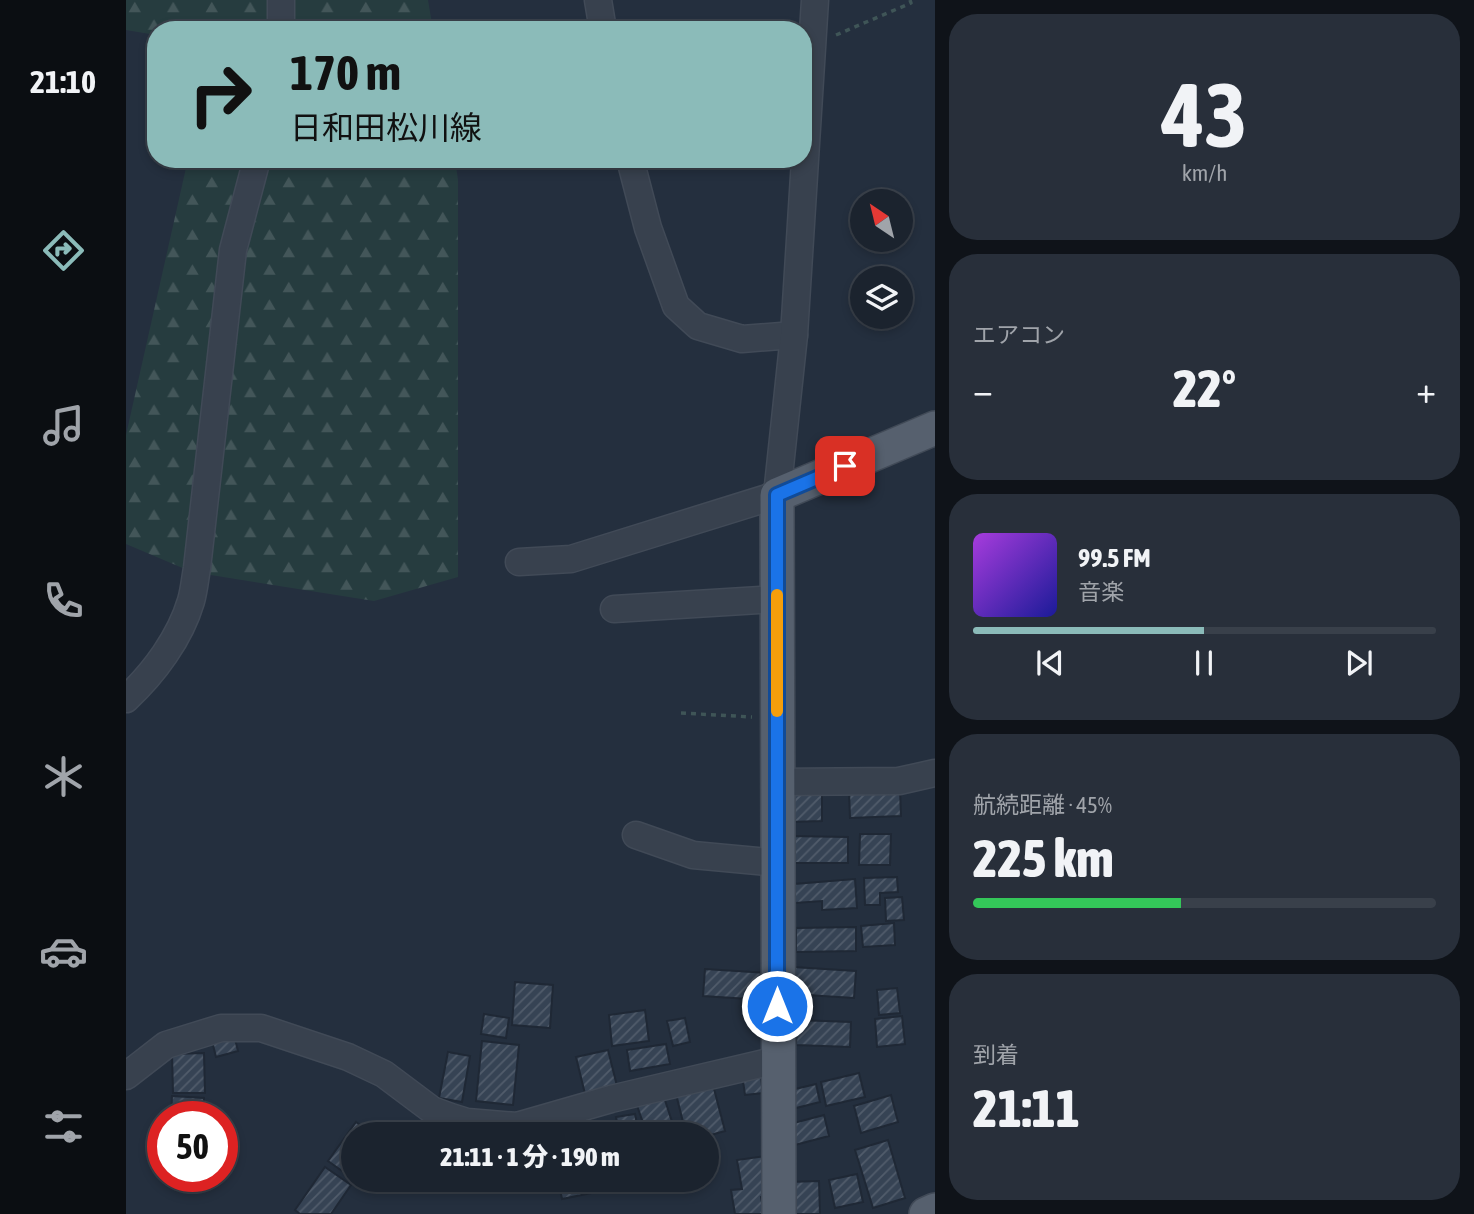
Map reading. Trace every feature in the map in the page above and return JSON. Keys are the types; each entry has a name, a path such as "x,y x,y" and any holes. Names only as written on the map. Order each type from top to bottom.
{"main road":[{"path":"779,1214 777,495 935,428"},
{"path":"926,1214 935,1210"}],"street":[{"path":"281,0 281,21"},
{"path":"598,0 602,21"},
{"path":"812,46 816,0"},
{"path":"126,699 165,652 180,628 192,600 233,250 255,168"},
{"path":"632,168 648,228 676,306 698,326 742,339 794,335"},
{"path":"519,562 571,559 777,495 794,335 804,168"},
{"path":"614,609 777,599"},
{"path":"777,782 899,781 935,772"},
{"path":"636,835 693,855 778,863"},
{"path":"126,1076 166,1045 221,1028 261,1028 348,1057 384,1074 432,1110 451,1118 517,1126 611,1099 777,1060"}],"path":[{"path":"812,46 911,3 910,0"},
{"path":"681,713 777,719"}],"green space":[{"path":"126,0 428,0 432,21 147,21 147,34 126,30"},
{"path":"186,168 456,168 458,577 374,601 192,572 126,544 126,435"}],"building":[{"path":"822,787 822,821 789,822 788,788"},
{"path":"900,789 901,816 850,818 849,791"},
{"path":"860,834 891,834 890,865 859,865"},
{"path":"788,836 848,837 848,863 788,863"},
{"path":"897,877 898,892 880,893 880,905 865,905 864,878"},
{"path":"855,879 857,908 822,910 822,901 795,903 794,884"},
{"path":"902,897 904,920 886,921 885,898"},
{"path":"894,923 895,945 863,947 861,926"},
{"path":"856,927 856,951 796,952 796,928"},
{"path":"793,967 856,971 854,998 791,994"},
{"path":"705,969 766,973 764,1000 703,996"},
{"path":"515,982 553,985 550,1028 512,1025"},
{"path":"897,988 900,1013 879,1015 877,990"},
{"path":"645,1010 649,1041 612,1046 609,1015"},
{"path":"484,1014 509,1018 506,1038 481,1034"},
{"path":"902,1016 905,1044 877,1047 875,1019"},
{"path":"685,1018 690,1042 673,1046 667,1021"},
{"path":"797,1020 851,1022 850,1047 796,1045"},
{"path":"234,1035 238,1051 216,1057 212,1041"},
{"path":"482,1041 519,1045 513,1105 476,1101"},
{"path":"666,1044 670,1064 630,1071 627,1050"},
{"path":"608,1050 618,1090 586,1098 576,1057"},
{"path":"448,1052 470,1056 462,1102 439,1098"},
{"path":"204,1053 205,1093 173,1093 172,1054"},
{"path":"760,1072 763,1093 745,1095 742,1074"},
{"path":"859,1073 865,1097 826,1106 821,1082"},
{"path":"816,1084 820,1102 792,1109 787,1091"},
{"path":"713,1085 725,1131 719,1133 719,1122 683,1122 676,1094"},
{"path":"662,1091 672,1122 643,1122 635,1100"},
{"path":"891,1095 898,1122 861,1133 854,1106"},
{"path":"172,1096 204,1098 204,1101 172,1101"},
{"path":"635,1114 637,1122 617,1122 616,1117"},
{"path":"824,1115 829,1136 791,1146 786,1125"},
{"path":"591,1117 592,1122 568,1122"},
{"path":"888,1140 905,1198 873,1208 855,1150"},
{"path":"341,1143 341,1170 328,1161"},
{"path":"765,1156 771,1195 761,1197 764,1214 735,1214 731,1190 742,1189 737,1160"},
{"path":"325,1167 341,1178 341,1192 346,1192 331,1214 300,1214 295,1210"},
{"path":"857,1174 863,1202 835,1208 829,1180"},
{"path":"819,1181 820,1214 789,1214 788,1182"},
{"path":"561,1192 596,1192 562,1199"}],"slow traffic":[{"path":"777,595 777,711"}],"route":[{"path":"777,1006 777,495 845,466"}]}
